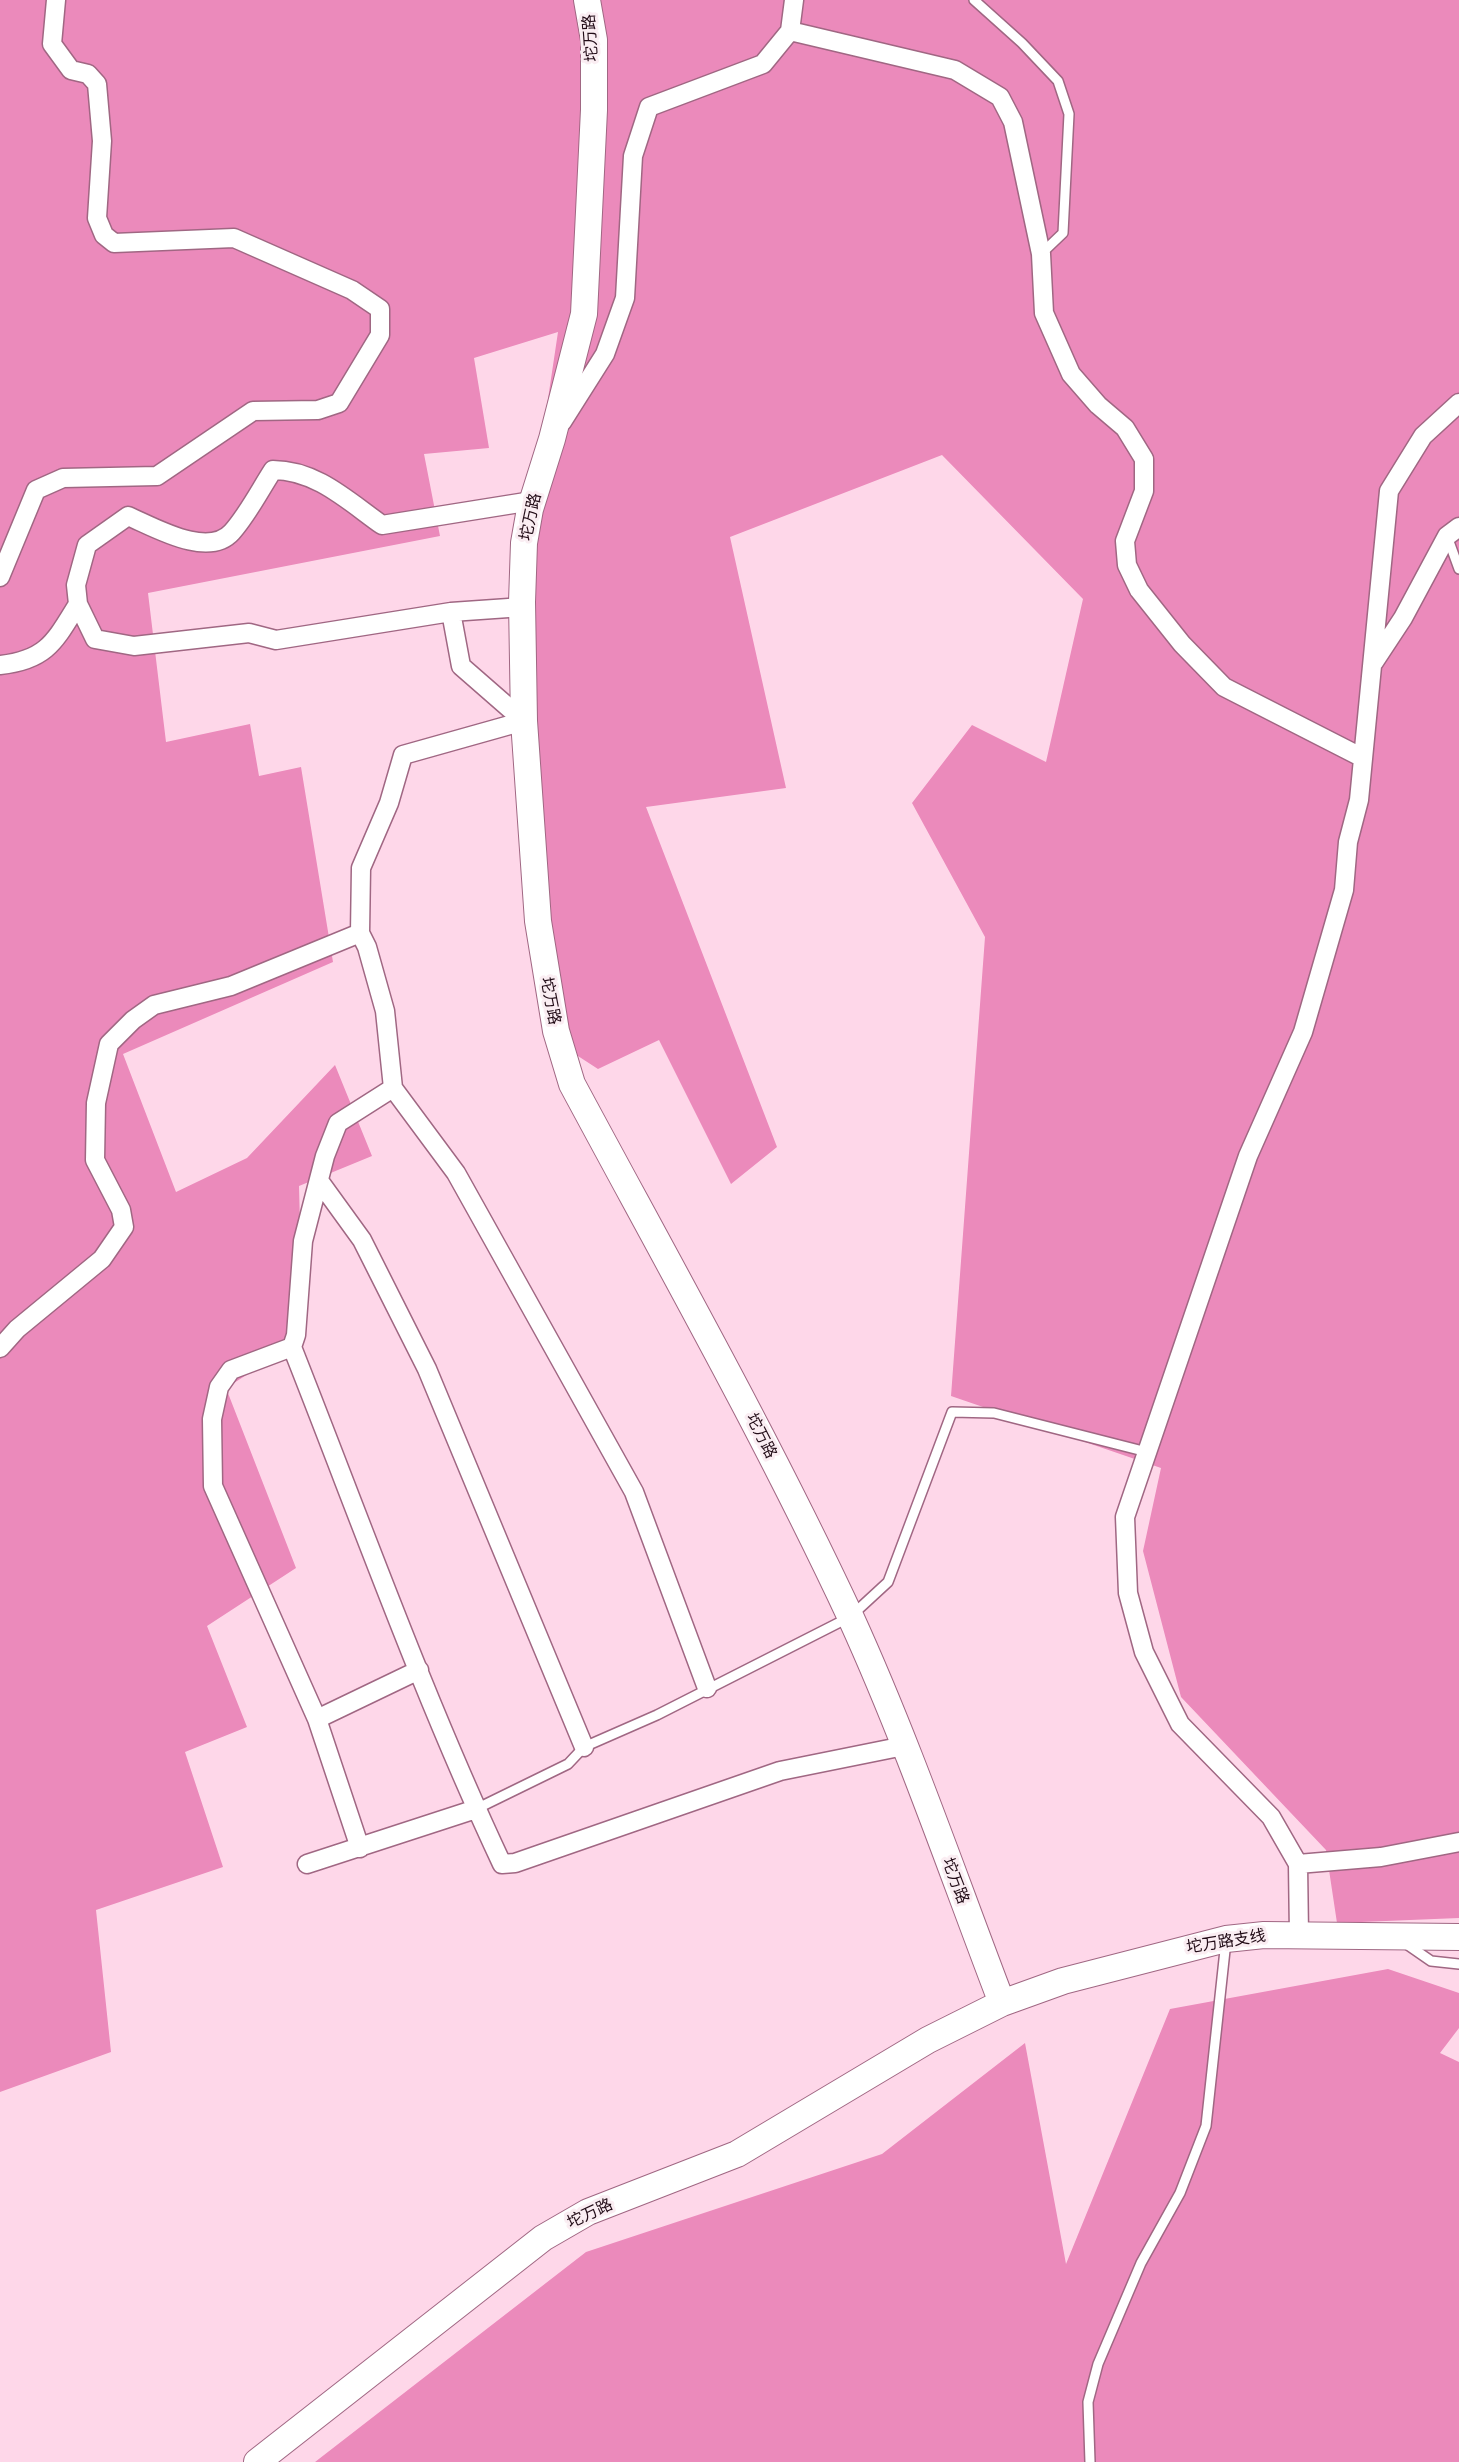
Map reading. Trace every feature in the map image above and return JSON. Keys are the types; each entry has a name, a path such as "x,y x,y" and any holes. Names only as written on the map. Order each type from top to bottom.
{"main road":[{"name":"坨万路","path":"257,2462 543,2238 588,2212 737,2154 928,2040 1002,2004 904,1746 850,1617 753,1419 572,1084 556,1031 539,933 524,721 524,543 532,501 552,439 584,314 594,98 594,40 587,0"},
{"name":"坨万路支线","path":"1002,2004 1063,1981 1226,1939 1264,1935 1459,1937"}],"street":[{"path":"0,577 36,490 63,478 157,476 253,411 318,410 339,403 380,335 380,309 352,290 234,238 114,243 104,235 97,218 102,141 98,84 88,74 71,70 52,44 57,0"},
{"path":"552,439 605,354 625,298 633,156 649,107 763,64 790,31 794,0"},
{"path":"790,31 955,70 1000,97 1013,122 1041,254 1044,313 1071,374 1098,405 1125,428 1144,459 1144,491 1125,540 1127,565 1139,590 1182,644 1224,687 1363,758"},
{"path":"1299,1935 1299,1864 1271,1817 1180,1724 1144,1652 1128,1593 1125,1517 1248,1156 1303,1032 1344,890 1348,842 1359,800 1389,491 1423,436 1459,403"},
{"path":"523,607 451,612 276,640 249,633 134,646 95,639 78,604 76,585 87,545 128,516 187,542 219,541 231,533 273,470 291,470 318,480 382,525 532,501"},
{"path":"1372,665 1403,618 1453,532"},
{"path":"0,665 22,663 51,646 78,604"},
{"path":"451,612 461,666 524,721"},
{"path":"524,721 403,755 389,803 361,868 360,933 367,947 385,1011 393,1088 456,1173 634,1492 707,1688"},
{"path":"0,1346 17,1329 102,1259 124,1227 121,1210 95,1160 96,1103 110,1044 133,1020 154,1005 231,986 360,933"},
{"path":"393,1088 338,1123 325,1156 321,1182 303,1241 296,1335 292,1347 419,1670 476,1809 502,1864 515,1863 780,1771 904,1746"},
{"path":"321,1182 362,1240 427,1369 584,1748"},
{"path":"292,1347 231,1370 219,1387 212,1419 213,1486 317,1719 360,1848"},
{"path":"317,1719 419,1670"},
{"path":"307,1864 476,1809"},
{"path":"1299,1864 1381,1857 1459,1842"}],"lane":[{"path":"974,0 1022,43 1058,81 1069,114 1063,233 1041,254"},
{"path":"1453,532 1459,569"},
{"path":"476,1809 568,1764 584,1748 657,1715 850,1617 888,1582 952,1412 994,1413 1147,1452"},
{"path":"1396,1937 1431,1961 1459,1964"},
{"path":"1090,2462 1088,2402 1098,2364 1141,2263 1180,2193 1206,2126 1226,1939"}],"shaded area":[{"path":"0,0 1459,0 1459,1918 1337,1923 1326,1850 1181,1697 1143,1551 1161,1468 951,1396 985,937 912,803 972,725 1046,762 1083,599 942,455 730,537 786,788 646,807 777,1147 731,1184 659,1040 598,1069 544,1034 524,559 558,332 474,358 489,448 424,454 440,536 148,593 166,742 250,724 259,776 301,767 333,962 123,1054 176,1192 247,1158 335,1065 372,1156 299,1186 303,1339 226,1388 296,1568 207,1626 247,1727 185,1752 223,1867 96,1910 111,2052 0,2092"},
{"path":"1388,1969 1459,1993 1459,2028 1440,2053 1459,2062 1459,2462 315,2462 586,2252 882,2154 1025,2043 1066,2264 1170,2009"}]}
